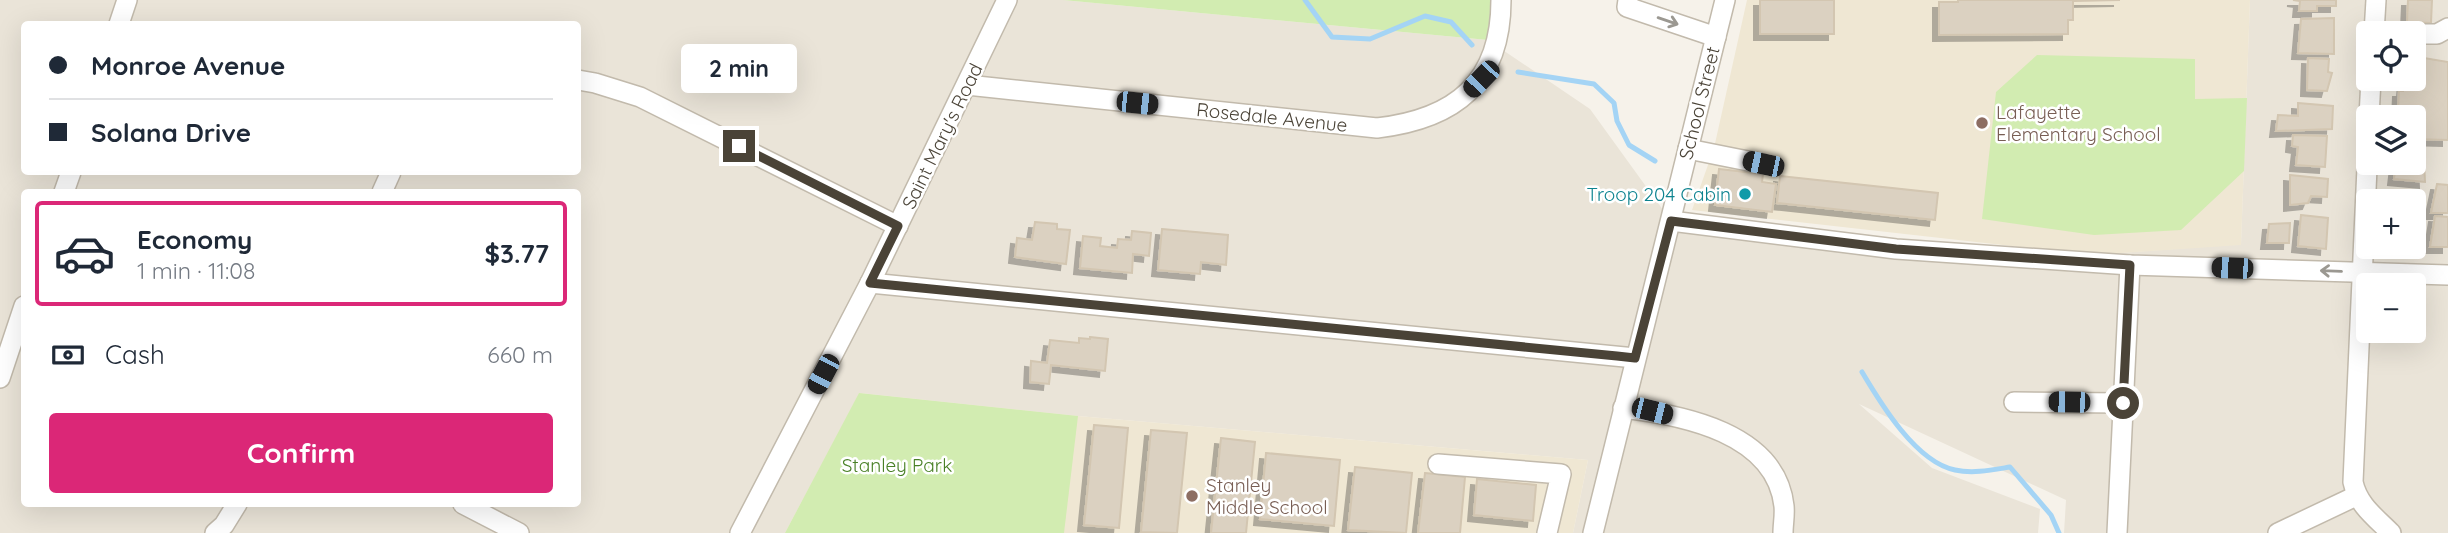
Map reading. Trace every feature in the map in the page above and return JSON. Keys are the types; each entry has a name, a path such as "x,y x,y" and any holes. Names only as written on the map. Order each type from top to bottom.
{"street":[{"path":"120,21 127,0"},
{"name":"Saint Mary's Road","path":"740,533 870,283 1007,0"},
{"name":"Rosedale Avenue","path":"967,85 1377,128 1408,124 1436,114 1462,98 1481,79 1493,54 1501,15 1501,0"},
{"path":"1628,0 1627,7 1716,37"},
{"name":"School Street","path":"1593,533 1725,0"},
{"path":"2375,21 2376,0"},
{"path":"2426,34 2437,34 2448,28"},
{"path":"581,80 640,97 898,226"},
{"path":"1688,149 1763,164"},
{"path":"2366,175 2353,482 2356,496 2391,533"},
{"path":"1671,221 1896,249 2130,265 2448,275"},
{"path":"2117,533 2130,265"},
{"path":"870,283 1635,358"},
{"path":"0,378 21,315"},
{"path":"2014,402 2123,403"},
{"path":"1623,408 1652,411 1710,426 1731,435 1767,462 1777,481 1784,506 1783,533"},
{"path":"1438,464 1561,474 1547,533"},
{"path":"2278,533 2356,496"},
{"path":"215,533 224,525 235,507"},
{"path":"469,507 519,533"}],"shaded area":[{"path":"0,0 1063,0 1488,40 1590,109 1671,221 2092,255 2241,244 2250,0 2448,0 2448,533 2064,533 2066,500 1859,404 1932,468 2040,509 2038,533 1573,533 1588,460 1078,416 860,393 785,533 0,533"},
{"name":"Lafayette Elementary School","path":"1747,0 2250,0 2241,245 2092,255 1692,210 1714,148"},
{"name":"Stanley Middle School","path":"859,393 1078,416 1588,460 1573,533 785,533"}],"green space":[{"path":"1063,0 1492,0 1492,5 1488,40"},
{"path":"2037,55 2195,59 2195,99 2247,98 2244,171 2181,230 2094,235 1982,219 1996,92"},
{"name":"Stanley Park","path":"859,393 1078,416 1064,533 785,533"}],"building":[{"path":"1760,0 1834,0 1834,34 1760,34"},
{"path":"2120,0 2073,1 2073,20 2068,20 2068,34 1939,35 1939,2"},
{"path":"2293,0 2336,0 2336,6 2317,6 2317,11 2299,11 2300,1"},
{"path":"2408,0 2432,0 2431,23 2407,21"},
{"path":"2334,18 2334,54 2298,53 2301,19"},
{"path":"2308,58 2329,59 2328,72 2332,73 2327,91 2307,90"},
{"path":"2426,58 2448,62 2448,140 2426,139 2426,105 2398,105 2399,91 2426,91"},
{"path":"2298,103 2333,106 2332,129 2276,131 2278,115 2298,116"},
{"path":"2293,135 2327,136 2325,167 2296,165 2298,147 2292,146"},
{"name":"Troop 204 Cabin","path":"1719,169 1763,174 1762,182 1776,184 1772,212 1715,205"},
{"path":"2290,175 2328,179 2327,197 2311,196 2308,203 2290,205"},
{"path":"2394,175 2425,175 2425,182 2394,179"},
{"path":"1780,176 1938,193 1935,220 1777,203"},
{"path":"2437,184 2448,185 2448,213 2431,213"},
{"path":"2301,215 2328,218 2326,249 2298,246"},
{"path":"2435,216 2448,217 2448,247 2430,247"},
{"path":"1035,222 1057,224 1057,229 1070,230 1066,264 1015,257 1017,238 1032,240"},
{"path":"2290,223 2289,243 2267,243 2269,224"},
{"path":"1162,229 1228,235 1226,265 1201,262 1200,274 1158,270"},
{"path":"1132,231 1151,233 1149,256 1133,254 1132,273 1080,268 1083,236 1101,238 1100,246 1117,248 1118,239 1131,240"},
{"path":"1079,338 1108,339 1105,371 1051,365 1049,384 1030,382 1031,361 1047,363 1050,340 1079,343"},
{"path":"1094,425 1128,428 1119,528 1084,525"},
{"path":"1151,430 1187,433 1177,533 1141,532"},
{"path":"1221,438 1255,442 1246,533 1211,533"},
{"path":"1266,453 1340,460 1334,526 1260,519"},
{"path":"1355,467 1412,473 1406,533 1348,530"},
{"path":"1425,473 1465,477 1460,533 1418,533"},
{"path":"1477,479 1536,485 1533,521 1474,515"}],"waterway":[{"path":"1305,0 1332,37 1370,39 1425,16 1451,22 1472,45"},
{"path":"1518,72 1594,84 1614,103 1617,121 1629,145 1655,161"},
{"path":"1862,372 1901,430 1927,456 1941,465 1962,471 2010,467 2051,515 2059,533"}],"place":[{"name":"Lafayette Elementary School","path":"1982,123"},
{"name":"Troop 204 Cabin","path":"1745,194"},
{"name":"Stanley Middle School","path":"1192,496"}],"route":[{"path":"739,146 898,226 870,283 1635,358 1671,221 1896,249 2130,265 2123,403"}]}
